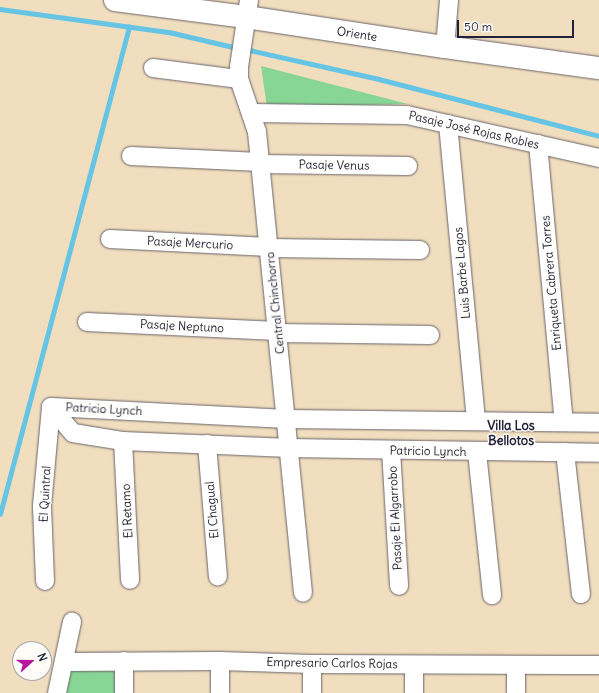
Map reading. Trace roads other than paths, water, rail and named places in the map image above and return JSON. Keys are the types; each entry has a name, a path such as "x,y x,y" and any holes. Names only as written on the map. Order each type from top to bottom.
{"street":[{"name":"Oriente","path":"115,0 248,8 444,47 599,68"},
{"path":"444,47 449,0"},
{"name":"Central Chinchorro","path":"248,8 239,73 256,127 287,419 303,593"},
{"path":"153,68 239,73"},
{"name":"Pasaje José Rojas Robles","path":"251,113 407,115 599,158"},
{"name":"Luis Barbe Lagos","path":"448,124 476,421"},
{"name":"Enriqueta Cabrera Torres","path":"538,144 564,422"},
{"name":"Pasaje Venus","path":"132,156 260,163 408,166"},
{"name":"Pasaje Mercurio","path":"110,239 269,248 420,250"},
{"name":"Pasaje Neptuno","path":"87,322 277,332 430,335"},
{"name":"Patricio Lynch","path":"51,407 287,419 599,423"},
{"name":"Patricio Lynch","path":"51,407 73,433 124,441 289,448 599,453"},
{"name":"El Quintral","path":"45,582 42,506 51,407"},
{"name":"El Retamo","path":"124,441 130,580"},
{"name":"El Chagual","path":"207,444 218,577"},
{"name":"Pasaje El Algarrobo","path":"391,450 399,586"},
{"path":"477,452 492,595"},
{"path":"564,452 581,594"},
{"path":"57,693 65,662 72,622"},
{"path":"124,661 124,693"},
{"path":"220,661 220,693"},
{"name":"Empresario Carlos Rojas","path":"65,662 220,661 312,664 516,666 599,665"},
{"path":"312,664 312,693"},
{"path":"414,665 414,693"},
{"path":"516,666 516,693"}],"waterway":[{"path":"0,9 169,32 238,48"},
{"path":"0,514 129,27"},
{"path":"245,49 379,79 599,136"}],"district":[{"name":"Villa Los Bellotos","path":"511,434"}]}
